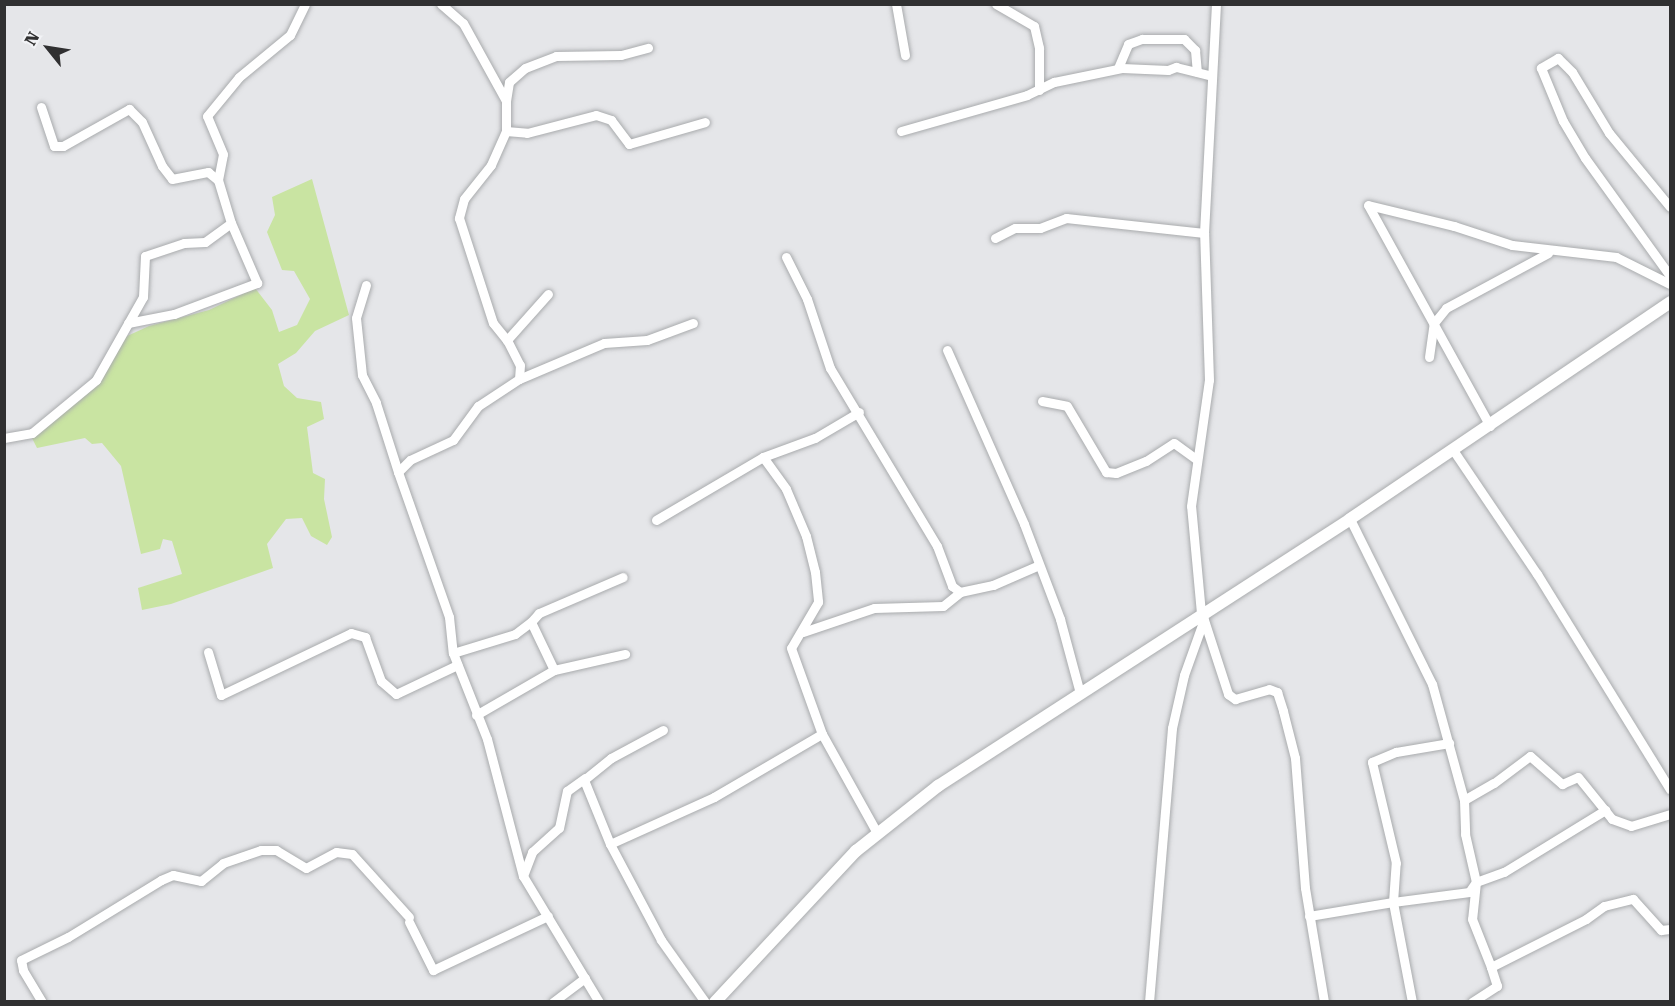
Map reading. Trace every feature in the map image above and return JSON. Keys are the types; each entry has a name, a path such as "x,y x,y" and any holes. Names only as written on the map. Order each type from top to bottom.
{"main road":[{"path":"722,1000 877,833 938,786 1350,519 1671,302"}],"street":[{"path":"128,323 174,314 257,283 231,223 218,180 223,154 207,116 239,78 290,35 305,4"},
{"path":"441,4 463,24 506,101"},
{"path":"896,4 905,55"},
{"path":"996,4 1034,26 1039,48 1039,90"},
{"path":"1216,4 1204,233 1209,380 1191,507 1204,614 1228,694 1235,699 1269,688 1277,692 1295,758 1309,916 1324,1002"},
{"path":"1118,68 1128,44 1142,39 1184,39 1195,50 1197,72"},
{"path":"519,379 520,365 507,340 493,323 459,218 464,199 491,165 506,131 506,101 509,82 525,68 556,56 621,55 648,48"},
{"path":"1671,207 1609,134 1572,72 1558,58 1541,68 1568,130 1671,276"},
{"path":"901,131 1039,90 1054,82 1118,68 1176,67 1211,76"},
{"path":"41,107 54,146 63,146 129,110 142,122 162,166 172,179 208,172 218,180"},
{"path":"506,131 528,132 596,115 610,120 629,144 705,122"},
{"path":"1490,426 1368,205 1454,226 1512,245 1553,251 1576,250 1616,257 1671,284"},
{"path":"995,238 1016,228 1040,228 1066,218 1204,233"},
{"path":"4,438 32,433 57,416 96,380 143,297 144,256 184,243 205,242 231,223"},
{"path":"1429,357 1434,323 1466,294 1538,255 1553,251"},
{"path":"786,257 807,299 830,368 859,412 905,498 937,546 952,586 960,592"},
{"path":"366,285 356,318 362,375 376,403 449,617 453,653 487,739 523,876 599,1002"},
{"path":"507,340 548,294"},
{"path":"398,472 410,460 453,440 478,406 519,379 604,343 647,340 693,323"},
{"path":"947,350 1040,566 1080,693"},
{"path":"1042,401 1067,406 1106,472 1116,473 1146,460 1174,442 1196,459"},
{"path":"656,520 684,506 698,491 729,480 763,457 815,438 859,412"},
{"path":"1453,450 1537,574 1671,789"},
{"path":"763,457 786,489 806,536 815,572 818,602 803,632 791,648 822,734 877,833"},
{"path":"1350,519 1432,684 1464,800 1465,834 1476,882 1472,919 1497,986 1472,1002"},
{"path":"803,632 874,609 943,606 960,592 993,585 1040,566"},
{"path":"453,653 515,634 539,613 623,577"},
{"path":"1149,1002 1172,728 1184,675 1204,614"},
{"path":"531,622 554,670"},
{"path":"208,652 221,695 351,633 365,637 381,681 396,694 457,665"},
{"path":"476,715 554,670 625,654"},
{"path":"523,876 532,852 559,828 567,791 663,730"},
{"path":"610,844 714,797 822,734"},
{"path":"1412,1002 1394,902 1396,863 1372,762 1396,752 1449,743"},
{"path":"1464,800 1530,756 1562,784 1578,777 1612,819 1631,826 1671,814"},
{"path":"585,778 610,844 661,940 705,1002"},
{"path":"1309,916 1469,892 1476,882 1503,872 1605,810"},
{"path":"42,1002 23,970 21,960 68,937 161,880 173,876 201,881 223,863 261,850 276,850 306,868 336,852 352,854 409,919 433,970 548,916"},
{"path":"1491,967 1586,919 1604,906 1633,898 1661,930 1671,929"},
{"path":"553,1002 585,978"}],"green space":[{"path":"312,179 349,315 315,331 296,353 278,364 284,386 297,398 321,402 324,419 307,427 313,473 325,479 324,499 332,537 327,545 311,536 302,518 286,519 267,544 273,568 171,604 142,610 138,588 182,574 172,541 163,539 160,549 141,554 121,466 102,443 92,444 85,438 37,448 32,438 77,400 125,337 149,326 209,310 255,288 272,310 279,332 297,325 310,299 294,271 282,270 267,232 275,215 272,197"}]}
